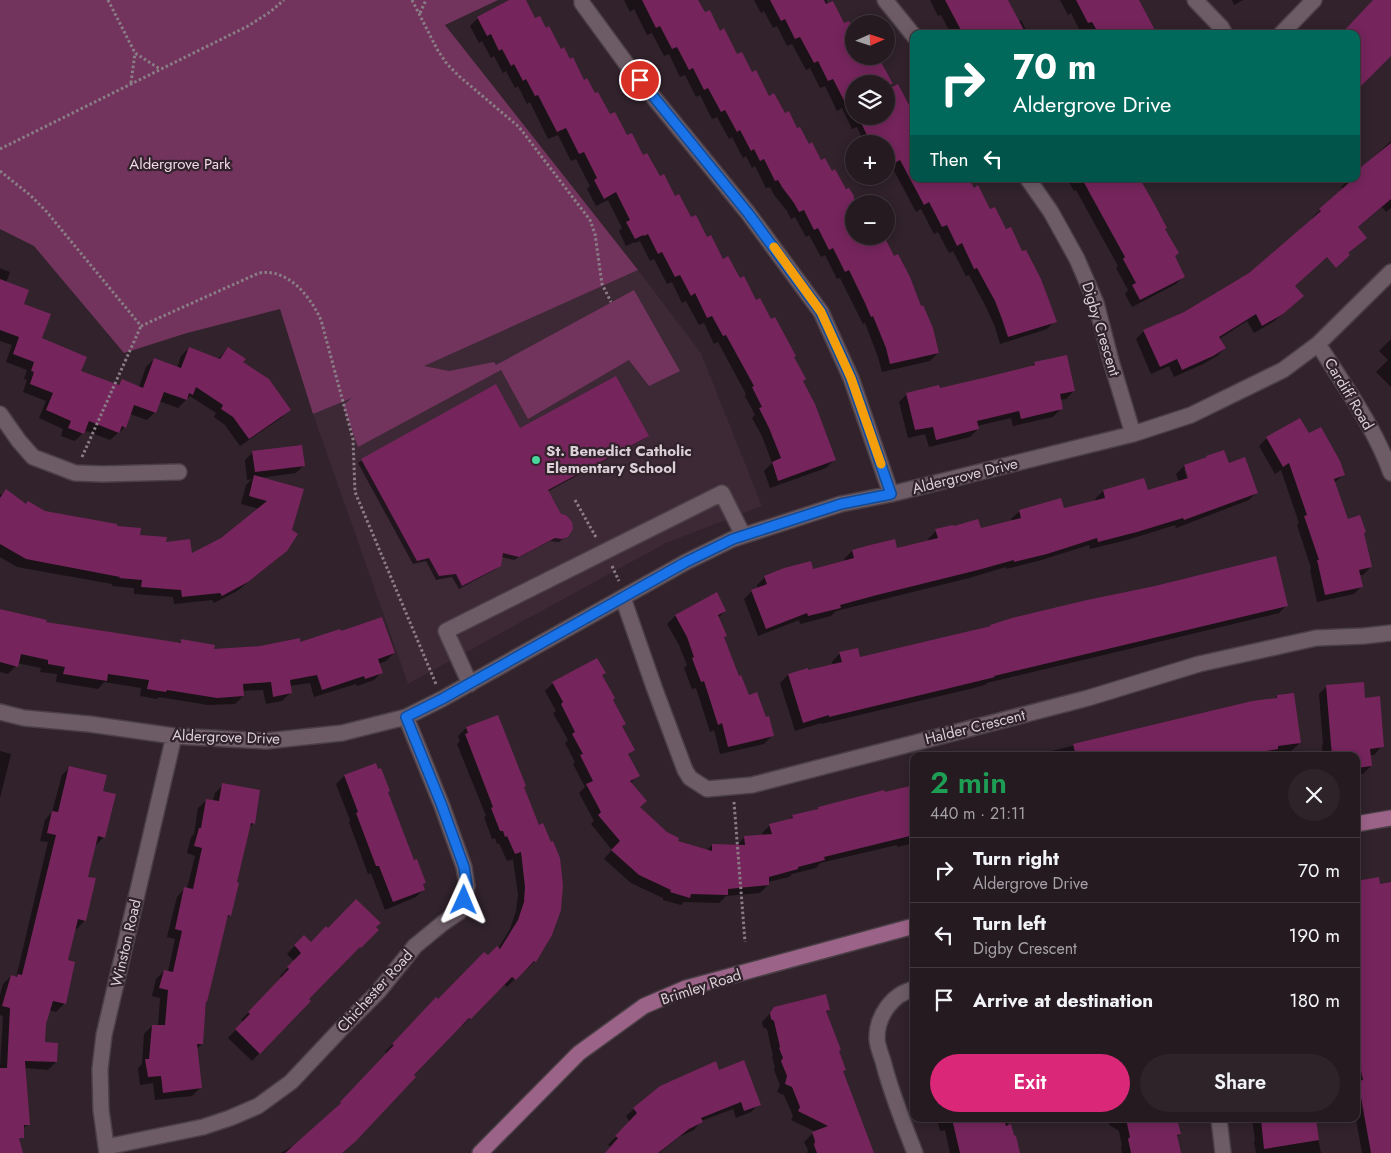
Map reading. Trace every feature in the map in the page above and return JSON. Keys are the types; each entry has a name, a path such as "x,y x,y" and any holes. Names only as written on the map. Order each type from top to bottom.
{"main road":[{"path":"1360,823 1391,818"},
{"name":"Brimley Road","path":"480,1153 579,1053 644,1006 686,988 910,927"}],"street":[{"path":"582,0 582,3 628,66 748,213 821,312 851,378 891,494"},
{"path":"885,0 910,31"},
{"path":"1194,0 1223,30"},
{"path":"1285,30 1314,0"},
{"name":"Digby Crescent","path":"1030,182 1051,212 1077,259 1096,303 1133,434"},
{"name":"Aldergrove Drive","path":"0,712 24,718 89,724 174,736 266,741 342,733 406,717 470,684 686,562 743,535 841,504 891,494 1133,434 1192,415 1282,370 1318,344 1391,272"},
{"name":"Cardiff Road","path":"1318,344 1362,412 1391,473"},
{"path":"0,414 18,441 33,457 75,473 179,472"},
{"path":"470,684 446,632 722,493 743,535"},
{"name":"Halder Crescent","path":"623,598 685,770 690,778 707,789 762,782 1088,698 1199,664 1316,638 1391,633"},
{"name":"Chichester Road","path":"106,1150 203,1127 258,1106 291,1082 378,992 415,946 459,912 467,886 464,867 406,717"},
{"name":"Winston Road","path":"106,1150 101,1110 100,1068 104,1035 174,736"},
{"path":"910,990 891,1001 880,1021 877,1039 890,1088 915,1153"},
{"path":"1219,1122 1223,1153"}],"path":[{"path":"108,0 135,53 160,69"},
{"path":"0,149 248,26 270,12 284,0"},
{"path":"412,0 447,64 520,127 590,220 594,230 602,284 610,302"},
{"path":"420,14 426,0"},
{"path":"131,83 135,53"},
{"path":"0,171 30,195 46,211 142,326"},
{"path":"75,473 142,326 259,273 270,273 295,283 315,309 320,320 353,439 355,492 442,699"},
{"path":"733,787 745,942"}],"shaded area":[{"name":"St. Benedict Catholic Elementary School","path":"638,270 701,353 762,506 666,543 408,684 313,414"}],"green space":[{"name":"Aldergrove Park","path":"0,0 498,0 445,25 638,270 424,366 449,371 494,362 496,365 634,290 680,371 649,386 629,360 528,419 501,370 358,447 343,405 352,398 313,414 280,309 187,333 124,353 34,246 0,229"}],"building":[{"path":"509,0 526,0 535,18 540,16 546,28 549,26 561,49 564,47 570,59 573,57 584,80 587,78 595,93 598,92 610,114 615,112 627,135 632,133 643,155 647,153 660,176 664,174 675,196 679,194 691,217 696,215 707,237 711,235 723,259 728,256 740,278 744,276 756,300 760,298 771,319 775,317 806,379 803,381 815,404 836,460 778,481 772,462 781,458 759,408 762,407 752,387 754,386 726,335 723,336 712,316 707,318 695,293 691,296 680,275 675,277 662,252 658,254 648,234 635,239 626,222 630,220 616,192 604,199 594,180 597,178 584,152 579,154 566,128 557,132 538,95 535,96 526,79 523,81 514,64 511,66 502,49 499,51 491,34 487,36 477,17"},
{"path":"642,0 698,0 705,12 710,10 720,31 724,28 737,54 742,52 752,72 756,70 769,96 774,93 785,113 789,111 797,128 800,127 809,144 812,142 821,160 825,158 832,171 835,169 846,189 849,188 853,195 845,195 845,245 888,245 894,256 898,254 933,328 939,353 890,364 886,348 873,316 871,317 849,270 845,272 833,248 829,250 818,228 814,230 804,210 799,212 778,180 775,181 764,159 760,161 754,149 751,151 740,130 737,132 725,110 721,112 708,88 704,90 693,68 689,70 677,47 672,49 660,26 656,28"},
{"path":"770,0 824,0 826,4 833,1 845,23 845,65 883,65 888,75 845,75 845,102 833,79 828,81 818,61 814,63 800,37 795,39 785,19 781,21"},
{"path":"945,0 1008,0 1024,30 961,30"},
{"path":"1076,0 1139,0 1155,30 1097,30 1092,22 1088,23"},
{"path":"1373,0 1391,0 1391,56 1360,87 1360,30 1345,30"},
{"path":"898,84 910,105 910,179 900,160 895,163 895,135 867,135 862,125 895,125 895,86"},
{"path":"1391,143 1391,199 1358,227 1367,238 1348,253 1350,255 1336,268 1327,257 1295,286 1304,296 1283,314 1262,326 1256,314 1219,337 1226,348 1213,356 1182,370 1177,359 1160,367 1143,330 1184,312 1249,273 1321,211 1319,209 1350,182 1360,182 1360,168"},
{"path":"912,182 971,182 974,188 978,185 990,209 995,207 1006,229 1011,227 1022,251 1026,250 1041,279 1057,322 1008,337 995,301 977,268 974,269 962,243 957,246 947,225 942,227 929,202 924,205"},
{"path":"1084,182 1142,182 1179,253 1175,256 1185,277 1140,300 1132,285 1136,283 1123,259 1125,257"},
{"path":"0,279 29,290 24,304 51,314 42,338 87,357 81,371 119,385 122,379 143,388 154,358 181,368 189,347 220,359 228,347 246,359 243,362 269,379 291,410 249,439 233,417 221,409 223,405 196,387 193,395 189,393 187,400 164,392 156,413 134,405 126,428 122,426 119,433 89,421 84,434 68,428 71,421 46,410 53,393 30,384 34,372 31,371 34,362 13,354 19,337 0,330"},
{"path":"1067,355 1075,391 1060,394 1063,409 1021,419 1019,411 977,421 979,429 936,440 933,427 915,430 906,393 939,385 940,388 983,378 1035,365 1034,362"},
{"path":"616,376 649,436 548,490 561,514 566,515 572,522 573,529 568,537 562,539 555,538 519,557 503,553 501,566 462,586 456,574 439,576 429,558 417,561 361,459 496,384 520,428"},
{"path":"1300,418 1309,433 1321,427 1340,461 1345,475 1334,479 1348,519 1360,515 1366,532 1364,533 1372,567 1359,570 1363,587 1325,595 1317,560 1319,560 1304,516 1307,515 1289,463 1283,467 1266,437"},
{"path":"302,445 305,466 255,472 252,451"},
{"path":"1224,450 1229,463 1245,457 1258,493 1184,520 1183,518 1098,542 1097,538 1047,554 1014,562 1014,560 840,605 841,608 808,616 807,613 766,629 751,590 767,584 764,576 784,568 811,561 813,569 854,558 852,550 870,545 895,539 897,548 938,538 935,529 978,519 981,528 1021,518 1019,510 1061,498 1064,508 1105,498 1103,490 1144,478 1148,490 1188,478 1184,465"},
{"path":"254,475 304,489 292,530 298,534 287,551 248,582 222,596 220,593 182,597 181,590 141,587 142,580 119,578 26,559 0,544 0,498 6,489 26,504 28,501 45,511 117,524 117,526 141,528 140,535 167,537 166,542 190,539 192,553 221,538 267,501 249,496"},
{"path":"1276,556 1288,606 979,681 829,717 829,715 803,723 788,674 808,668 808,670 842,662 839,652 858,648 860,657 991,626 1012,618 1155,586"},
{"path":"717,592 726,611 718,615 727,636 724,637 739,676 741,675 749,695 757,692 766,717 769,716 774,736 728,747 722,723 718,725 704,681 701,682 692,658 694,657 687,637 675,615"},
{"path":"0,609 47,620 46,622 181,643 181,639 215,645 214,649 260,646 300,638 300,642 382,617 395,653 378,659 383,673 365,679 364,676 322,690 317,675 290,680 292,693 273,697 271,682 243,684 244,696 217,698 167,690 166,692 147,689 149,680 108,674 107,681 63,674 65,667 48,664 48,660 21,654 18,667 0,662"},
{"path":"597,658 606,673 602,675 615,698 613,700 626,724 622,726 635,750 628,754 640,776 630,781 647,801 640,807 667,832 679,838 678,841 712,851 712,844 745,845 744,836 772,834 769,824 793,818 792,815 884,790 885,792 910,786 910,836 824,857 825,860 769,877 769,885 728,889 728,895 691,894 690,898 670,892 671,890 639,875 611,850 620,841 598,815 601,812 586,784 593,781 580,755 583,754 572,734 575,732 561,704 563,702 552,682"},
{"path":"1364,682 1365,698 1380,696 1384,747 1370,749 1372,766 1360,768 1360,752 1332,752 1326,685"},
{"path":"1294,693 1301,743 1278,746 1278,749 1262,752 1075,752 1073,744 1252,701 1277,698 1277,695"},
{"path":"498,715 539,825 543,823 560,858 563,885 561,910 552,935 536,962 534,961 516,980 512,977 471,1019 469,1018 414,1075 416,1077 356,1141 342,1153 285,1153 341,1103 436,997 438,999 484,952 488,955 497,946 500,949 518,920 524,902 525,887 521,852 515,854 507,836 505,837 503,831 500,831 491,808 493,807 465,734 468,733 466,727"},
{"path":"376,763 378,769 381,768 390,791 388,792 414,860 417,859 426,883 423,884 425,890 393,902 379,866 376,866 344,775"},
{"path":"69,766 107,775 103,791 116,794 105,838 98,836 88,877 96,878 86,921 78,919 68,960 75,962 66,1004 53,1001 46,1024 45,1042 58,1043 57,1062 25,1061 30,1125 24,1125 24,1138 19,1138 23,1153 0,1153 0,1068 7,1068 10,1008 2,1006 11,975 17,977 18,974 22,975 56,835 47,833 52,811 58,812"},
{"path":"222,783 260,790 255,824 251,823 231,916 228,915 206,1001 203,1044 197,1044 202,1088 163,1093 161,1076 148,1077 145,1059 149,1059 152,1025 165,1025 168,990 159,988 164,970 173,972 182,931 175,929 184,887 193,889 202,848 194,846 199,828 201,828 206,799 219,801"},
{"path":"1379,877 1380,884 1391,882 1391,1153 1371,1153 1360,1092 1360,1081 1363,1080 1360,1066 1360,880"},
{"path":"356,899 381,923 376,927 379,930 309,999 311,1001 260,1054 235,1029 301,953 294,945 304,935 311,942 326,926 328,928"},
{"path":"826,994 830,1010 826,1011 841,1050 839,1051 846,1070 843,1071 874,1153 817,1153 812,1132 828,1126 798,1111 800,1107 792,1087 785,1084 787,1076 781,1061 783,1058 779,1048 774,1021 771,1019 770,1013 774,1007"},
{"path":"744,1060 761,1105 744,1111 741,1102 701,1118 703,1122 689,1129 658,1153 605,1153 618,1138 615,1136 637,1113 633,1108 660,1086 716,1061 719,1070"},
{"path":"953,1122 1005,1122 1006,1126 1011,1124 1020,1153 960,1153"},
{"path":"1127,1122 1178,1122 1181,1134 1177,1135 1181,1153 1131,1153 1128,1139 1130,1137"},
{"path":"1261,1122 1316,1122 1319,1140 1264,1149"}],"slow traffic":[{"path":"774,247 821,312 836,342 851,378 881,464"}],"place":[{"name":"St. Benedict Catholic Elementary School","path":"536,460"}],"route":[{"path":"464,900 467,886 464,867 406,717 442,699 686,562 733,539 841,504 891,494 851,378 821,312 748,213 640,80"}]}
